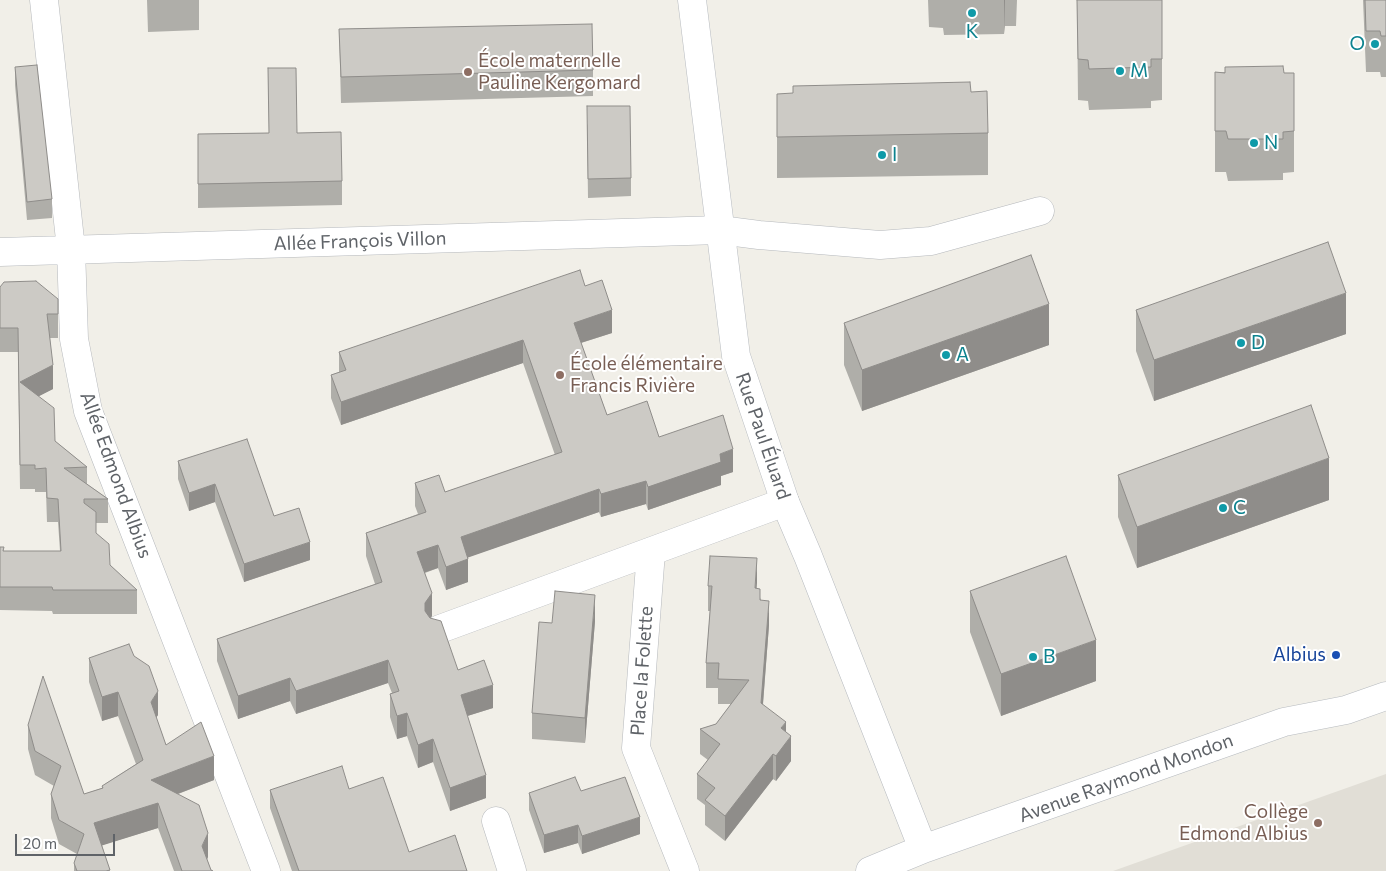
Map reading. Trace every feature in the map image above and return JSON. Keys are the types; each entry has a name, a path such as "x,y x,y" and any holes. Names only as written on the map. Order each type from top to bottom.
{"street":[{"name":"Allée Edmond Albius","path":"44,0 71,249 74,339 88,410 266,871"},
{"name":"Rue Paul Éluard","path":"692,0 736,356 785,502 923,849"},
{"name":"Allée François Villon","path":"0,252 720,230 880,245 931,241 1040,211"},
{"path":"440,629 785,502"},
{"name":"Place la Folette","path":"651,552 636,748 685,871"},
{"name":"Avenue Raymond Mondon","path":"870,871 923,849 1284,722 1346,710 1386,696"},
{"path":"496,821 512,871"}],"shaded area":[{"name":"Collège Edmond Albius","path":"1386,774 1386,871 1113,871"}],"building":[{"path":"1077,0 1162,0 1162,59 1151,59 1151,67 1089,69 1088,60 1078,59"},
{"path":"1365,0 1386,0 1386,36 1381,36 1380,31 1366,31"},
{"path":"592,24 593,70 341,77 339,29"},
{"path":"37,65 52,199 27,202 15,67"},
{"path":"1283,66 1284,73 1294,73 1294,131 1283,132 1283,139 1228,139 1226,131 1215,131 1215,72 1225,73 1225,67"},
{"path":"268,68 296,68 297,133 341,132 342,181 198,184 198,134 269,133"},
{"path":"970,82 971,92 987,91 988,133 777,137 777,94 793,93 793,86"},
{"path":"587,106 630,106 631,178 588,179"},
{"path":"1328,242 1346,293 1154,360 1136,310"},
{"path":"1031,255 1049,304 862,370 844,323"},
{"path":"580,270 585,286 602,280 612,310 574,323 607,415 647,401 659,437 723,415 733,449 720,454 721,462 648,487 646,481 601,494 599,489 461,537 468,559 446,567 438,545 417,552 432,593 425,603 425,611 430,618 441,621 458,670 484,660 493,685 461,695 486,775 450,788 433,739 418,745 407,713 397,716 390,694 399,691 388,660 296,691 290,678 238,696 217,639 382,582 366,533 426,512 415,483 439,475 445,492 562,452 523,340 341,402 331,375 346,370 339,352"},
{"path":"36,281 58,299 58,314 47,314 53,365 20,382 54,408 55,441 87,467 64,468 108,499 84,499 84,503 96,512 96,533 109,544 110,565 137,590 53,590 52,587 0,587 0,547 4,547 3,551 61,551 58,499 47,498 46,468 35,469 35,465 20,465 18,328 0,328 0,287 4,282"},
{"path":"1311,405 1329,458 1137,527 1118,475"},
{"path":"247,439 274,516 299,508 310,542 244,564 215,484 189,493 178,461"},
{"path":"710,556 757,558 755,588 760,589 760,600 769,601 761,703 786,722 781,728 791,736 776,756 773,754 725,816 705,800 715,788 697,774 720,744 700,729 716,724 749,680 718,679 719,663 706,663 712,586 708,586"},
{"path":"1066,556 1096,640 1001,674 970,591"},
{"path":"555,591 595,595 585,718 532,713 539,622 552,623"},
{"path":"129,644 134,656 149,666 158,691 151,702 166,745 201,722 214,756 151,780 199,805 208,833 202,846 213,871 182,871 158,803 94,823 110,870 77,871 74,863 84,834 59,820 51,794 61,766 35,751 28,725 43,676 84,794 103,788 102,786 143,760 118,692 102,697 89,658"},
{"path":"342,766 349,789 383,777 409,852 455,835 467,871 299,871 270,790"},
{"path":"575,777 581,791 625,777 640,817 582,836 578,825 544,835 529,793"}],"place":[{"name":"K","path":"972,13"},
{"name":"O","path":"1375,44"},
{"name":"M","path":"1120,71"},
{"name":"École maternelle Pauline Kergomard","path":"468,72"},
{"name":"N","path":"1254,143"},
{"name":"I","path":"882,155"},
{"name":"D","path":"1241,343"},
{"name":"A","path":"946,355"},
{"name":"École élémentaire Francis Rivière","path":"560,375"},
{"name":"C","path":"1223,508"},
{"name":"Albius","path":"1336,655"},
{"name":"B","path":"1033,657"},
{"name":"Collège Edmond Albius","path":"1318,823"}]}
